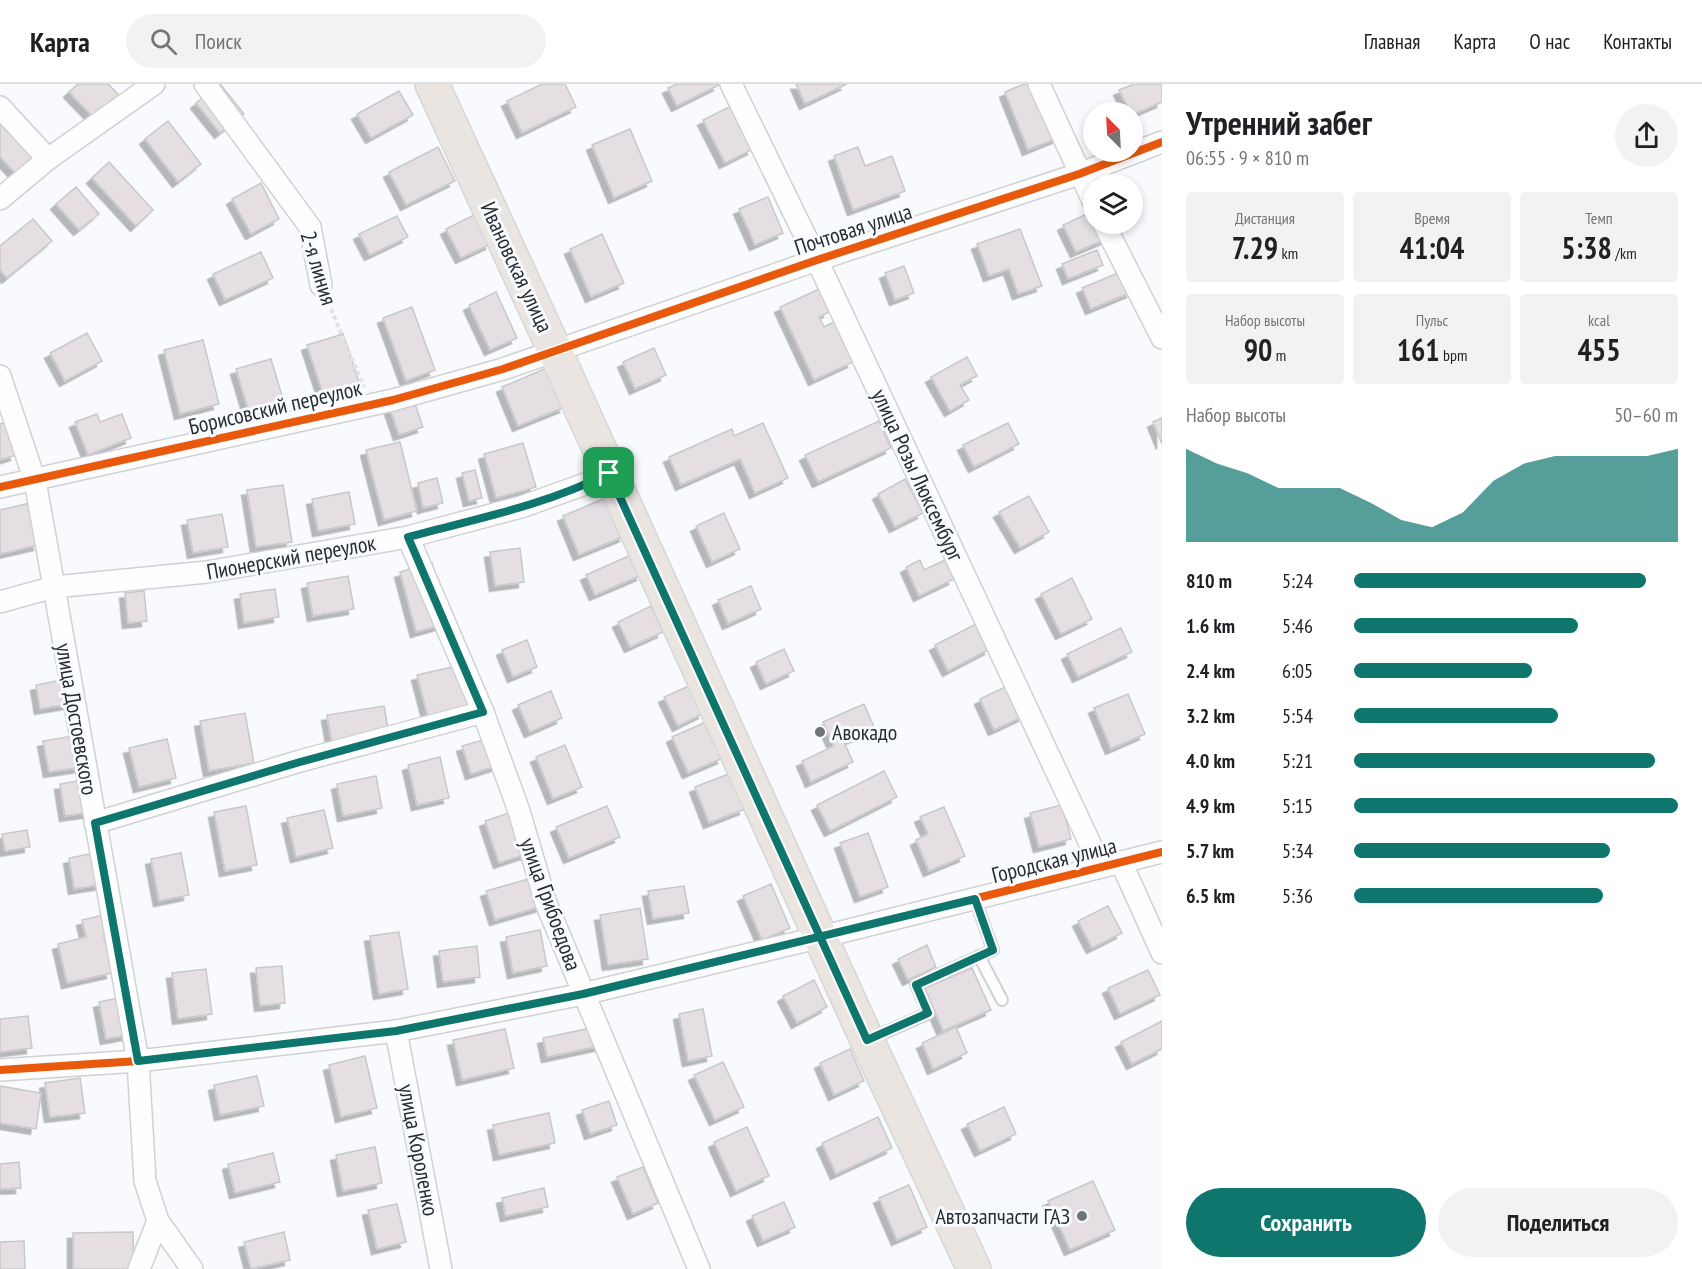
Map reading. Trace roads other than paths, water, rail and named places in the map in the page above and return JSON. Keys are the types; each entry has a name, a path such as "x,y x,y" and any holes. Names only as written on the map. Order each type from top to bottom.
{"main road":[{"name":"Ивановская улица","path":"432,84 867,1040 974,1269"}],"street":[{"path":"0,199 48,159 154,84"},
{"name":"2-я линия","path":"205,84 310,227 321,285"},
{"name":"улица Розы Люксембург","path":"731,84 1111,865 1162,953"},
{"path":"1039,84 1083,182"},
{"path":"0,107 48,159"},
{"name":"Почтовая улица","path":"555,351 817,260 1079,174 1162,142"},
{"path":"1109,234 1162,338"},
{"name":"Борисовский переулок","path":"0,488 371,405 503,369 555,351"},
{"name":"улица Достоевского","path":"0,376 35,481 138,1061 145,1181 158,1221 192,1269"},
{"name":"Пионерский переулок","path":"0,602 54,587 207,572 408,537 521,507 609,473"},
{"name":"улица Грибоедова","path":"408,537 483,712 519,811 546,903 699,1269"},
{"path":"95,823 300,762 483,712"},
{"name":"Городская улица","path":"0,1070 138,1061 396,1031 583,994 1162,852"},
{"name":"улица Короленко","path":"396,1031 441,1269"},
{"path":"139,1269 158,1221"}],"lane":[{"path":"867,1040 928,1013 916,985 993,950 975,899"},
{"path":"979,956 1002,1000"}],"place":[{"name":"Авокадо","path":"820,732"},
{"name":"Автозапчасти ГАЗ","path":"1082,1216"}]}
